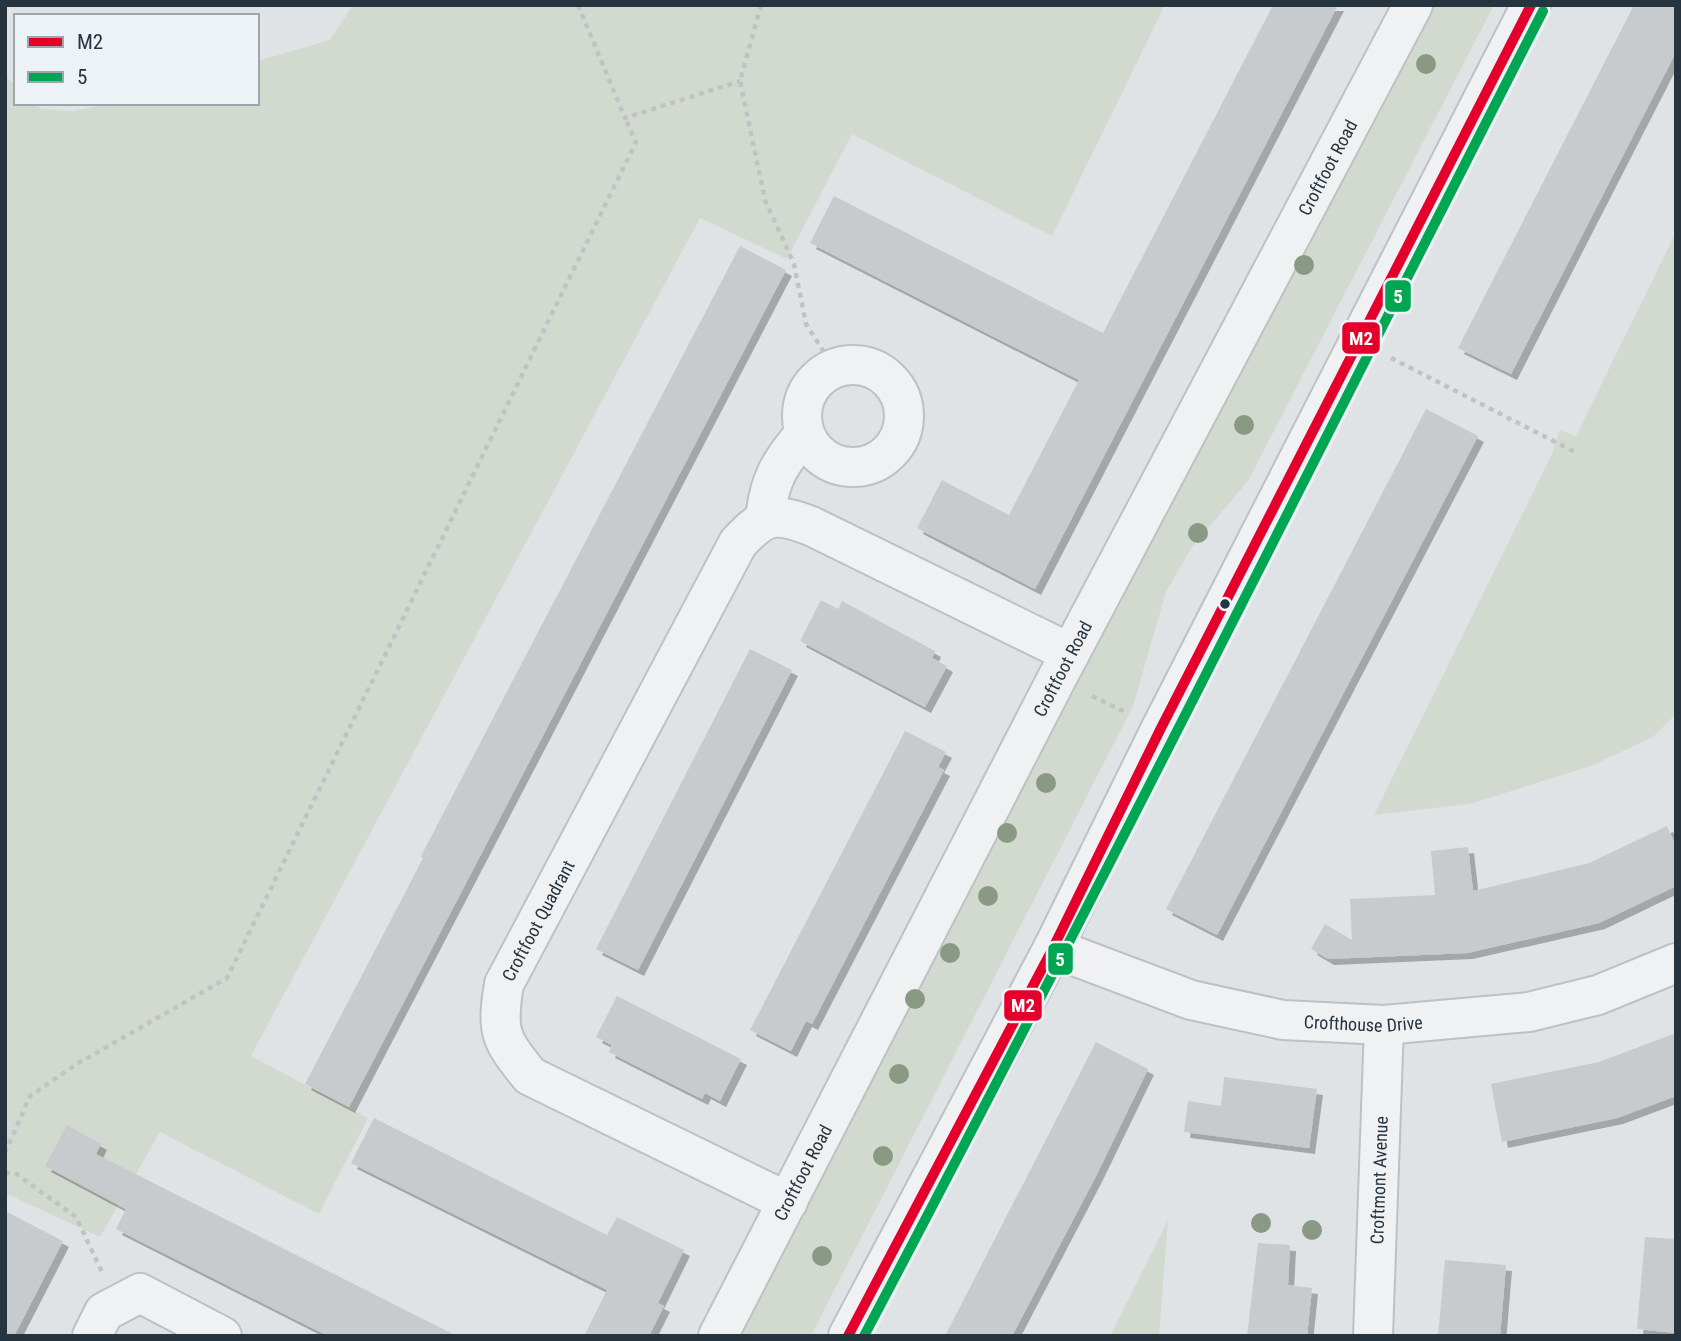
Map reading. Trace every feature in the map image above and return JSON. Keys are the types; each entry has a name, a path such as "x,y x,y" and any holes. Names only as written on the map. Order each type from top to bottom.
{"street":[{"name":"Croftfoot Road","path":"718,1336 1064,666 1413,5"},
{"path":"848,1336 1053,948 1160,730 1531,5"},
{"path":"851,365 868,367 890,381 903,404 904,421 900,438 890,452 876,463 859,468 841,467 825,460 812,449 804,434 800,418 806,395 820,376 834,368 851,365"},
{"path":"804,434 781,461 768,490 765,519 784,515 811,526 1064,666"},
{"name":"Croftfoot Quadrant","path":"765,519 738,543 504,984 499,1016 505,1046 530,1076 788,1202"},
{"name":"Crofthouse Drive","path":"1053,948 1191,1000 1283,1020 1384,1025 1529,1012 1598,995 1676,963"},
{"name":"Croftmont Avenue","path":"1373,1336 1384,1025"},
{"path":"92,1336 104,1312 140,1293 222,1336"}],"path":[{"path":"5,1153 30,1096 77,1064 227,978 636,142 578,5"},
{"path":"761,5 740,81 765,200 794,264 806,324 834,368"},
{"path":"625,118 740,81"},
{"path":"1359,341 1576,452"},
{"path":"1064,666 1160,730"},
{"path":"5,1173 15,1173 76,1217 117,1305"}],"shaded area":[{"path":"353,5 1165,5 1052,236 852,134 787,259 700,218 251,1056 368,1118 319,1214 160,1132 100,1237 5,1193 5,76 14,84 14,105 36,105 41,109 74,111 102,105 259,105 259,60 330,40"},
{"path":"1432,5 1494,5 1248,481 1192,547 1166,592 1133,706 811,1336 737,1336"},
{"path":"1676,232 1676,714 1653,737 1591,766 1470,804 1374,815 1551,456 1560,430 1576,436"},
{"path":"1168,1220 1159,1336 1110,1336"}],"building":[{"path":"1273,5 1338,5 1035,589 917,528 942,480 1009,515 1079,380 810,243 834,196 1103,333"},
{"path":"1634,5 1676,5 1676,52 1511,374 1458,348"},
{"path":"740,246 786,270 349,1107 305,1084"},
{"path":"1426,409 1478,436 1217,935 1166,909"},
{"path":"821,600 838,609 842,601 935,651 932,658 947,666 925,707 800,641"},
{"path":"750,649 792,670 638,970 596,949"},
{"path":"905,731 946,752 938,767 944,770 812,1024 806,1021 791,1051 750,1030"},
{"path":"1667,826 1676,846 1676,886 1599,923 1467,953 1328,959 1311,949 1325,924 1352,940 1350,899 1435,895 1431,851 1468,847 1473,891 1589,863"},
{"path":"617,996 741,1059 720,1101 705,1093 702,1099 609,1052 612,1045 596,1037"},
{"path":"1676,1033 1676,1096 1617,1118 1502,1142 1491,1084 1599,1062"},
{"path":"1096,1042 1148,1069 1096,1176 1012,1336 945,1336"},
{"path":"1224,1077 1317,1089 1309,1148 1184,1132 1188,1101 1221,1106"},
{"path":"374,1118 607,1235 617,1217 684,1250 658,1303 664,1306 649,1336 584,1336 607,1290 351,1163"},
{"path":"67,1125 101,1144 96,1154 457,1336 328,1336 116,1229 126,1209 45,1166"},
{"path":"5,1211 63,1241 14,1336 5,1336"},
{"path":"1645,1237 1676,1239 1676,1333 1637,1329"},
{"path":"1258,1243 1290,1245 1288,1285 1312,1288 1307,1336 1247,1336"},
{"path":"1445,1260 1506,1265 1500,1336 1438,1336"}],"transit line":[{"name":"M2","path":"848,1336 1053,948 1160,730 1531,5"},
{"name":"5","path":"864,1336 1121,840 1543,11"}]}
